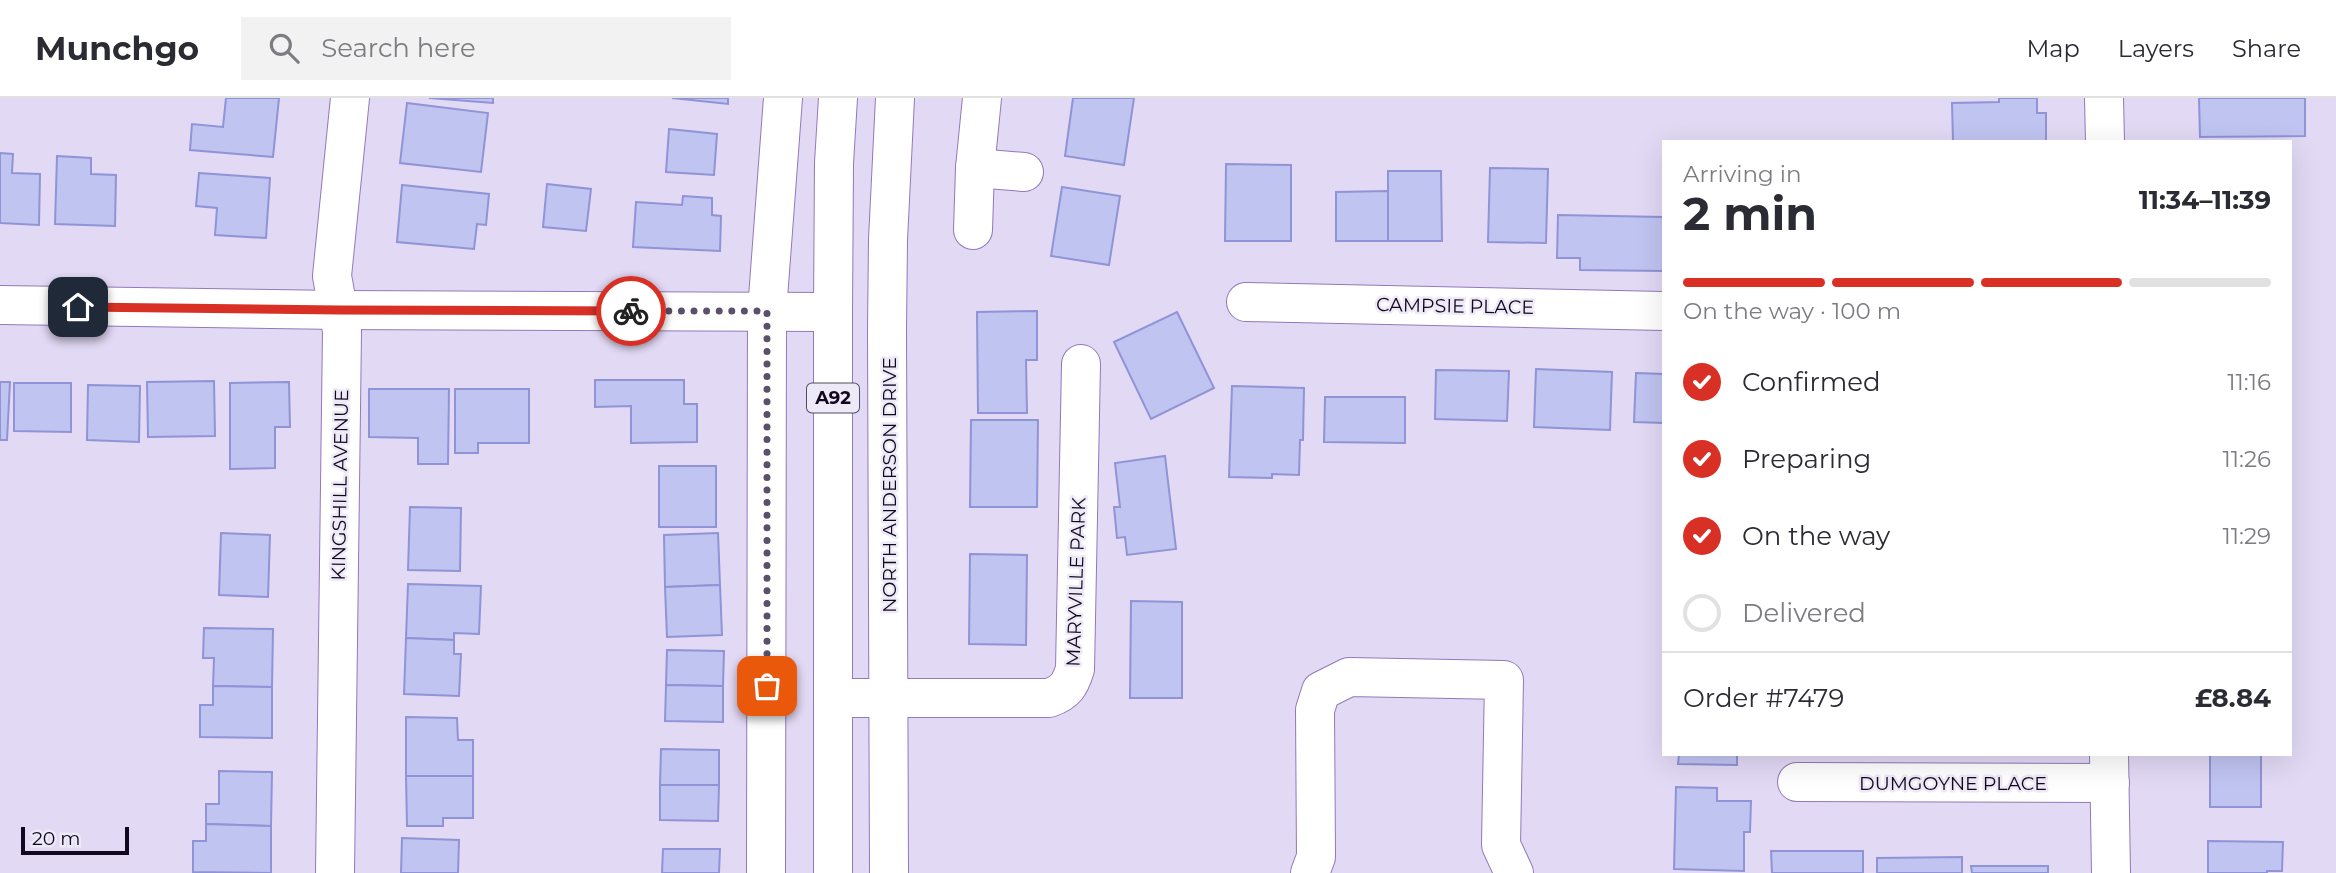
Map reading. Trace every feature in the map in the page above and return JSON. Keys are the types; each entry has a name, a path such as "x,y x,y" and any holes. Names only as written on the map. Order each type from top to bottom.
{"street":[{"name":"KINGSHILL AVENUE","path":"335,873 342,331 332,276 350,98"},
{"path":"766,873 767,311 783,98"},
{"name":"A92","path":"833,873 833,312 834,163 838,98"},
{"name":"NORTH ANDERSON DRIVE","path":"889,873 887,317 895,98"},
{"path":"973,230 975,168 982,98"},
{"path":"2104,98 2105,140"},
{"path":"975,168 1024,173"},
{"name":"CAMPSIE PLACE","path":"1245,302 1662,311"},
{"path":"0,305 340,310 833,312"},
{"name":"MARYVILLE PARK","path":"834,698 1049,698 1062,693 1070,685 1075,669 1081,363"},
{"path":"1310,873 1316,857 1315,710 1321,691 1349,677 1504,680 1501,845 1514,873"},
{"path":"2110,769 2111,873"},
{"name":"DUMGOYNE PLACE","path":"1797,782 2110,769"}],"building":[{"path":"226,98 279,98 273,157 190,150 192,124 223,127"},
{"path":"429,98 493,98 493,103"},
{"path":"672,98 728,98 728,104"},
{"path":"1073,98 1134,98 1124,165 1065,156"},
{"path":"1999,98 2037,98 2037,113 2046,113 2046,140 1953,140 1952,103 1999,102"},
{"path":"2199,98 2305,98 2305,136 2200,137"},
{"path":"407,103 488,113 481,172 400,163"},
{"path":"669,129 717,134 714,175 666,172"},
{"path":"0,153 13,154 12,173 40,174 39,225 0,223"},
{"path":"57,156 91,158 91,174 116,175 115,226 55,224"},
{"path":"1226,164 1291,165 1291,241 1225,241"},
{"path":"1490,168 1548,169 1546,243 1488,242"},
{"path":"1388,171 1441,171 1442,241 1388,241"},
{"path":"199,173 270,178 266,238 215,235 217,208 196,206"},
{"path":"547,184 591,189 586,231 543,227"},
{"path":"402,185 489,194 486,225 477,224 474,249 397,242"},
{"path":"1062,187 1120,196 1109,265 1051,256"},
{"path":"1388,191 1388,241 1336,241 1336,192"},
{"path":"683,196 712,198 712,215 721,216 720,251 633,247 636,202 682,205"},
{"path":"1558,215 1662,217 1662,271 1580,270 1580,258 1557,258"},
{"path":"1037,311 1037,360 1026,360 1027,413 978,413 977,312"},
{"path":"1177,312 1214,388 1151,419 1114,342"},
{"path":"1536,369 1612,372 1610,430 1534,427"},
{"path":"1436,370 1509,371 1507,421 1435,419"},
{"path":"1636,373 1662,374 1662,423 1634,422"},
{"path":"595,380 684,380 684,404 697,404 697,442 631,443 631,406 595,407"},
{"path":"214,381 215,436 148,437 147,382"},
{"path":"0,382 10,382 7,440 0,440"},
{"path":"289,382 290,427 275,427 275,468 230,469 230,383"},
{"path":"14,383 71,383 71,432 14,431"},
{"path":"88,385 140,386 139,442 87,440"},
{"path":"1232,386 1304,388 1299,475 1272,474 1272,478 1229,477"},
{"path":"369,389 449,389 448,464 418,464 418,438 369,437"},
{"path":"455,389 529,389 529,443 478,443 478,453 455,453"},
{"path":"1325,397 1405,397 1405,443 1324,442"},
{"path":"971,420 1038,420 1037,507 970,507"},
{"path":"1165,456 1176,549 1127,555 1125,537 1117,538 1114,507 1120,507 1115,463"},
{"path":"659,466 716,466 716,527 659,527"},
{"path":"410,507 461,508 460,571 408,570"},
{"path":"221,533 270,535 268,597 219,595"},
{"path":"718,533 720,585 665,587 664,535"},
{"path":"970,554 1027,555 1026,645 969,644"},
{"path":"408,584 481,586 479,634 454,633 454,640 406,638"},
{"path":"720,585 722,635 667,637 665,587"},
{"path":"1131,601 1182,602 1182,698 1130,698"},
{"path":"204,628 273,629 272,687 213,686 214,658 203,658"},
{"path":"406,638 454,640 454,654 461,654 459,696 404,694"},
{"path":"667,650 724,651 723,686 666,685"},
{"path":"666,685 723,686 723,722 665,721"},
{"path":"213,686 272,687 272,738 200,737 200,705 213,705"},
{"path":"406,717 457,718 458,740 473,740 473,776 406,776"},
{"path":"661,749 719,750 719,785 660,785"},
{"path":"1679,756 1737,756 1737,765 1678,764"},
{"path":"2210,756 2261,756 2261,807 2210,807"},
{"path":"219,771 272,772 271,826 206,824 206,804 219,804"},
{"path":"406,776 473,776 473,818 443,818 443,826 407,826"},
{"path":"660,785 719,785 718,821 660,820"},
{"path":"1676,787 1717,788 1717,801 1751,801 1750,832 1744,832 1744,871 1674,869"},
{"path":"206,824 271,826 271,873 193,872 193,841 206,841"},
{"path":"402,838 459,840 458,873 401,873"},
{"path":"2208,841 2283,842 2282,871 2208,873"},
{"path":"663,849 720,849 719,873 662,873"},
{"path":"1771,851 1863,851 1863,873 1772,873"},
{"path":"1962,857 1962,873 1877,873 1877,858"},
{"path":"1971,866 2048,866 2048,873 1972,873"}],"way so far":[{"path":"631,311 767,311 767,686"}],"route":[{"path":"78,307 631,311"}]}
